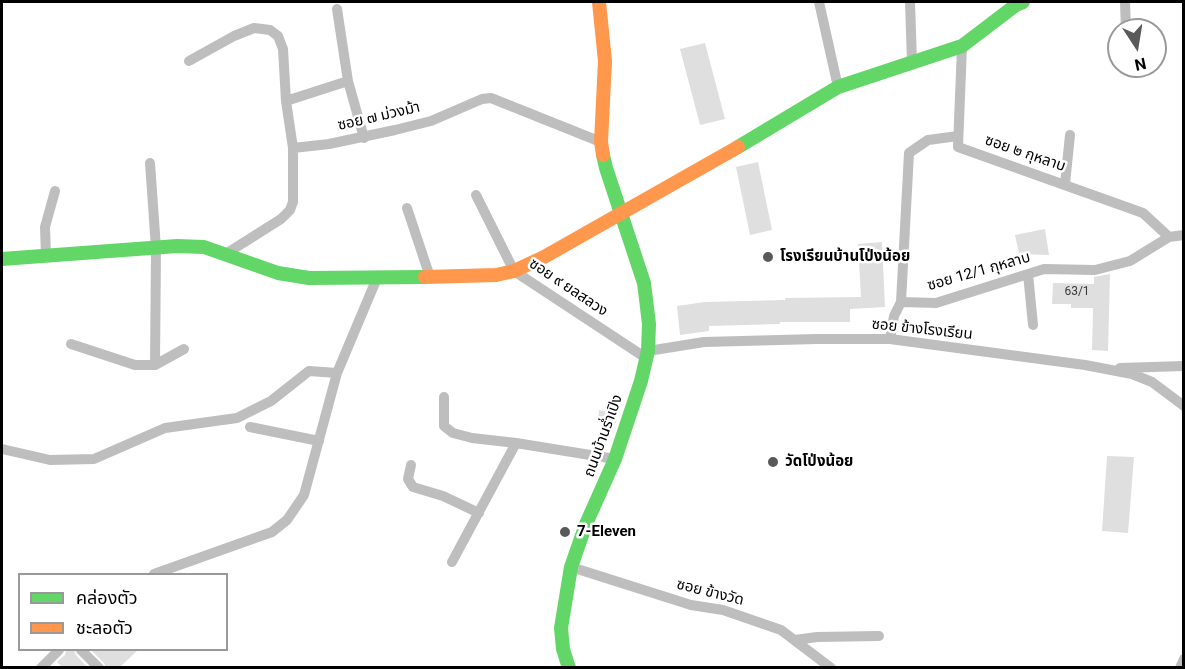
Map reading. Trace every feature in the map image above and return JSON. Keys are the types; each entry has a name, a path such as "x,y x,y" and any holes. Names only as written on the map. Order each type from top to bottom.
{"street":[{"name":"ถนนบ้านร่ำเปิง","path":"568,668 561,627 571,567 586,524 615,459 641,381 647,355 649,324 644,282 606,168 601,142 605,61 599,2"},
{"path":"819,2 838,87"},
{"path":"910,2 912,62"},
{"path":"1125,2 1126,18"},
{"path":"2,259 177,246 204,247 278,273 309,278 466,278 514,271 544,257 735,149 838,87 962,46 1019,3"},
{"path":"337,9 348,81 364,138"},
{"path":"189,61 234,36 254,28 270,30 278,36 283,49 286,101 293,148 293,202 290,210 281,219 224,255"},
{"path":"890,339 894,316 901,302 909,153 928,140 958,136 962,46"},
{"path":"286,101 348,81"},
{"name":"ซอย ๗ ม่วงม้า","path":"293,148 364,138 431,121 482,99 491,98 601,142"},
{"path":"1065,184 1070,135"},
{"name":"ซอย ๒ กุหลาบ","path":"958,136 958,147 1143,213 1169,237"},
{"path":"150,163 156,248 155,365"},
{"path":"46,256 45,227 56,191"},
{"name":"ซอย ๙ ยลสลวง","path":"476,195 514,271 647,355"},
{"path":"407,208 430,277"},
{"path":"1169,237 1184,235"},
{"name":"ซอย 12/1 กุหลาบ","path":"901,302 936,303 1028,274 1053,269 1095,270 1130,261 1169,237"},
{"path":"1028,274 1033,326"},
{"path":"157,573 272,532 287,520 304,495 337,373 377,278"},
{"name":"ซอย ข้างโรงเรียน","path":"647,355 704,342 890,339 1132,374 1152,382 1184,406"},
{"path":"71,344 135,365 155,365 184,349"},
{"path":"1102,368 1184,366"},
{"path":"2,449 50,460 94,459 165,428 237,418 271,401 309,371 337,373"},
{"path":"444,397 444,426 453,433 472,438 615,459"},
{"path":"250,427 319,441"},
{"path":"452,562 516,443"},
{"path":"411,465 408,479 413,487 444,496 478,513"},
{"name":"ซอย ข้างวัด","path":"571,567 690,605 723,610 781,630 831,668"},
{"path":"795,640 817,637 879,636"},
{"path":"41,668 58,651"},
{"path":"82,651 99,668"},
{"path":"1180,668 1184,658"}],"building":[{"path":"705,43 725,119 700,125 680,49"},
{"path":"758,162 772,230 750,235 736,167"},
{"path":"1045,229 1049,255 1019,254 1015,235"},
{"path":"882,242 885,307 850,309 850,322 780,322 780,324 709,326 709,331 680,335 677,306 705,302 785,300 785,298 861,297 858,244"},
{"path":"1110,274 1108,351 1092,350 1093,308 1071,308 1071,304 1052,304 1053,283 1094,284 1094,277"},
{"path":"599,410 617,413 616,423 598,420"},
{"path":"1107,456 1134,457 1128,533 1102,531"},
{"path":"66,651 74,651 88,668 63,668 57,662 65,655"},
{"path":"92,651 137,651 119,668 106,668"}],"traffic: fast":[{"path":"738,147 838,87 962,46 1023,2"},
{"path":"569,668 563,649 561,628 571,567 586,524 615,459 641,381 648,351 649,324 644,283 603,155"},
{"path":"2,259 177,246 204,247 278,273 309,278 425,277"}],"traffic: slow":[{"path":"599,2 605,61 601,142 603,155"},
{"path":"425,277 496,275 514,271 544,257 738,147"}],"place":[{"name":"โรงเรียนบ้านโป่งน้อย","path":"768,257"},
{"name":"วัดโป่งน้อย","path":"773,462"},
{"name":"7-Eleven","path":"565,532"}]}
